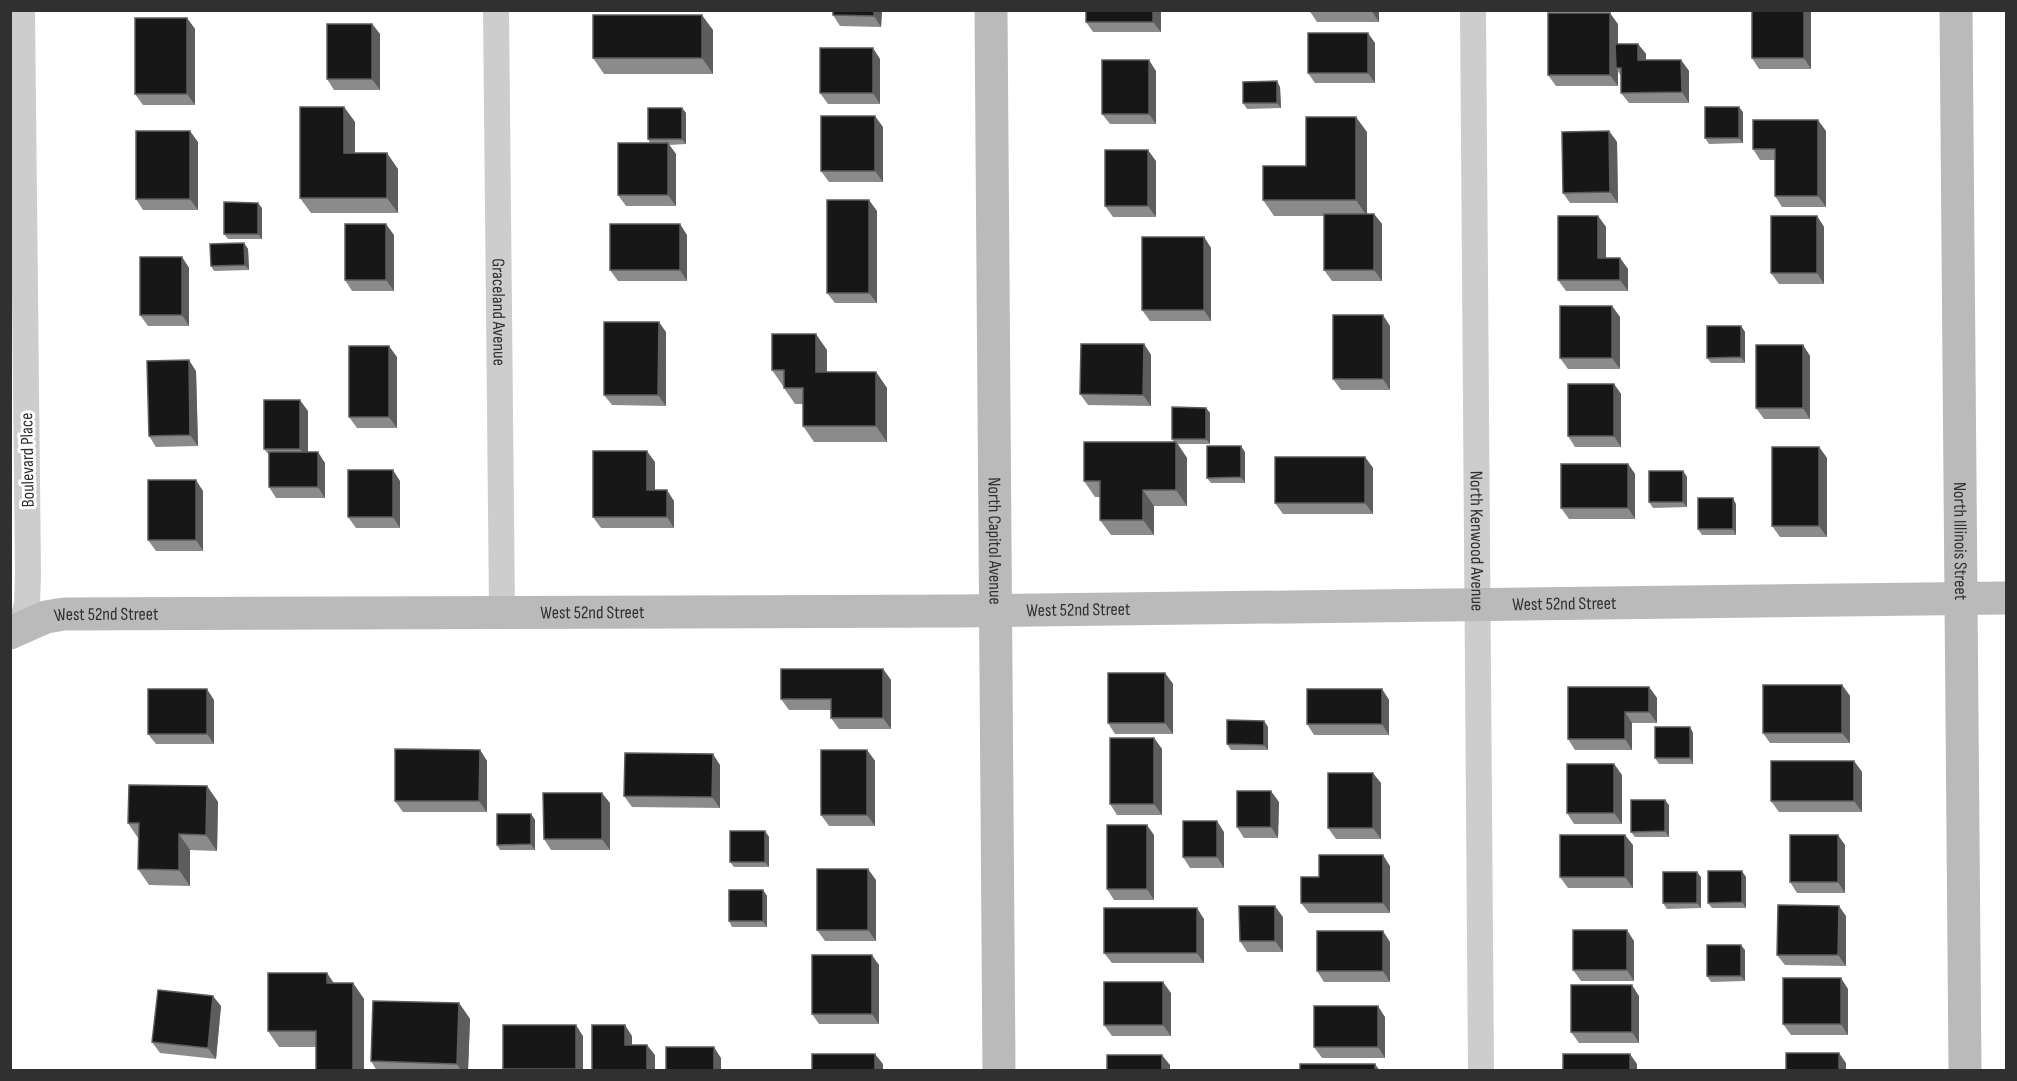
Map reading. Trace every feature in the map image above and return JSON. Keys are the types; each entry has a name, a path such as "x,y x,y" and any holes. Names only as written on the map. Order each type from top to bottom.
{"street":[{"name":"Boulevard Place","path":"14,638 27,604 28,576 22,10"},
{"name":"Graceland Avenue","path":"496,10 502,611"},
{"name":"North Capitol Avenue","path":"991,10 999,1071"},
{"name":"North Kenwood Avenue","path":"1473,10 1481,1071"},
{"name":"North Illinois Street","path":"1956,10 1965,1071"},
{"name":"West 52nd Street","path":"14,638 46,617 64,614 997,611 1478,603 2007,598"}],"building":[{"path":"833,10 874,10 874,16 833,15"},
{"path":"1086,10 1153,10 1153,22 1086,22"},
{"path":"1371,10 1371,11 1309,11"},
{"path":"1752,10 1804,10 1804,58 1752,58"},
{"path":"1548,13 1610,13 1610,75 1548,75"},
{"path":"593,15 702,15 702,58 593,58"},
{"path":"135,18 187,18 187,94 135,94"},
{"path":"327,24 372,24 372,79 327,79"},
{"path":"1308,33 1368,33 1368,73 1308,73"},
{"path":"1615,44 1638,44 1638,60 1681,60 1682,92 1621,93 1621,68 1616,68"},
{"path":"820,48 873,48 873,93 820,93"},
{"path":"1102,60 1149,60 1149,114 1102,114"},
{"path":"1277,81 1277,103 1243,103 1243,82"},
{"path":"300,107 344,107 344,153 387,153 387,198 300,198"},
{"path":"1705,107 1739,107 1739,138 1705,138"},
{"path":"648,108 682,108 682,139 648,139"},
{"path":"821,116 875,116 875,171 821,171"},
{"path":"1306,117 1356,117 1356,200 1263,200 1263,166 1306,166"},
{"path":"1753,120 1818,120 1818,196 1775,196 1775,149 1753,149"},
{"path":"136,131 190,131 190,199 136,199"},
{"path":"1609,131 1610,192 1563,193 1562,132"},
{"path":"618,143 668,143 668,195 618,195"},
{"path":"1105,150 1148,150 1148,206 1105,206"},
{"path":"827,200 869,200 869,293 827,293"},
{"path":"224,202 258,203 258,234 224,234"},
{"path":"1324,214 1374,214 1374,270 1324,270"},
{"path":"1558,216 1598,216 1598,258 1620,258 1620,280 1558,280"},
{"path":"1771,216 1817,216 1817,273 1771,273"},
{"path":"345,224 386,224 386,280 345,280"},
{"path":"610,224 680,224 680,270 610,270"},
{"path":"1142,237 1204,237 1204,310 1142,310"},
{"path":"244,243 245,265 211,266 210,244"},
{"path":"140,257 182,257 182,315 140,315"},
{"path":"1560,306 1612,306 1612,358 1560,358"},
{"path":"1333,315 1383,315 1383,379 1333,379"},
{"path":"604,322 659,322 658,395 604,395"},
{"path":"1707,326 1741,326 1741,357 1707,358"},
{"path":"772,334 816,334 816,372 876,372 876,426 803,426 803,388 784,388 784,370 772,370"},
{"path":"1081,344 1144,344 1143,395 1080,394"},
{"path":"1756,345 1803,345 1803,408 1756,408"},
{"path":"349,346 389,346 389,417 349,417"},
{"path":"189,360 190,435 149,436 147,361"},
{"path":"1568,384 1614,384 1614,436 1568,436"},
{"path":"264,400 300,400 300,449 264,449"},
{"path":"1172,407 1206,408 1206,439 1172,439"},
{"path":"1084,442 1176,442 1176,490 1143,490 1143,520 1100,520 1100,481 1084,481"},
{"path":"1207,446 1241,446 1241,477 1207,478"},
{"path":"1772,447 1819,447 1819,526 1772,526"},
{"path":"593,451 647,451 647,490 667,490 667,517 593,517"},
{"path":"269,452 318,452 318,487 269,487"},
{"path":"1275,457 1365,457 1365,503 1275,503"},
{"path":"1561,464 1628,464 1628,508 1561,508"},
{"path":"348,470 393,470 393,517 348,517"},
{"path":"1649,471 1683,471 1683,502 1649,502"},
{"path":"148,480 196,480 196,540 148,540"},
{"path":"1698,498 1733,498 1733,529 1698,529"},
{"path":"781,669 883,669 883,718 831,718 831,699 781,699"},
{"path":"1108,673 1165,673 1165,723 1108,723"},
{"path":"1763,685 1842,685 1842,733 1763,733"},
{"path":"1568,687 1649,687 1649,712 1625,712 1625,739 1568,739"},
{"path":"148,689 207,689 207,734 148,734"},
{"path":"1307,689 1382,689 1382,724 1307,724"},
{"path":"1227,720 1264,721 1264,745 1227,744"},
{"path":"1655,727 1690,727 1690,758 1655,758"},
{"path":"1110,738 1154,738 1154,804 1110,804"},
{"path":"395,749 480,750 479,801 395,801"},
{"path":"821,750 867,750 867,815 821,815"},
{"path":"625,753 713,754 712,797 624,796"},
{"path":"1771,761 1854,761 1854,801 1771,801"},
{"path":"1567,764 1614,764 1614,813 1567,813"},
{"path":"1328,773 1373,773 1373,828 1328,828"},
{"path":"129,785 207,786 206,835 179,834 179,870 138,869 139,823 128,823"},
{"path":"1237,791 1271,791 1271,827 1237,827"},
{"path":"543,793 602,793 602,839 544,839"},
{"path":"1631,800 1665,800 1665,831 1631,832"},
{"path":"497,814 531,814 531,844 497,845"},
{"path":"1183,821 1217,821 1217,857 1183,857"},
{"path":"1107,825 1147,825 1147,889 1107,889"},
{"path":"730,831 765,831 765,862 730,862"},
{"path":"1560,835 1625,835 1625,877 1560,877"},
{"path":"1790,835 1838,835 1838,882 1790,882"},
{"path":"1319,855 1383,855 1383,903 1301,903 1301,877 1319,877"},
{"path":"817,869 868,869 868,930 817,930"},
{"path":"1708,871 1742,871 1742,902 1708,903"},
{"path":"1663,872 1697,872 1697,903 1663,903"},
{"path":"729,890 763,890 763,921 729,921"},
{"path":"1778,905 1839,906 1838,955 1777,955"},
{"path":"1239,906 1275,906 1275,941 1240,941"},
{"path":"1104,908 1197,908 1197,953 1104,953"},
{"path":"1573,930 1627,930 1627,970 1573,970"},
{"path":"1317,931 1383,931 1383,971 1317,971"},
{"path":"1707,945 1741,945 1741,976 1707,976"},
{"path":"812,955 872,955 872,1014 812,1014"},
{"path":"268,973 327,973 327,983 353,983 353,1071 316,1071 316,1031 268,1031"},
{"path":"1783,978 1841,978 1841,1024 1783,1024"},
{"path":"1104,982 1163,982 1163,1025 1104,1025"},
{"path":"1571,985 1632,985 1632,1032 1571,1032"},
{"path":"158,990 213,996 208,1048 152,1042"},
{"path":"373,1001 459,1003 457,1064 371,1061"},
{"path":"1314,1006 1378,1006 1378,1047 1314,1047"},
{"path":"503,1025 576,1025 576,1069 503,1069"},
{"path":"592,1025 625,1025 625,1045 647,1045 647,1071 592,1071"},
{"path":"666,1047 714,1047 714,1071 666,1071"},
{"path":"1786,1053 1839,1053 1839,1071 1786,1071"},
{"path":"812,1054 875,1054 875,1071 812,1071"},
{"path":"1563,1054 1630,1054 1630,1071 1563,1071"},
{"path":"1107,1055 1162,1055 1162,1071 1107,1071"},
{"path":"1300,1064 1375,1064 1375,1071 1300,1071"}]}
